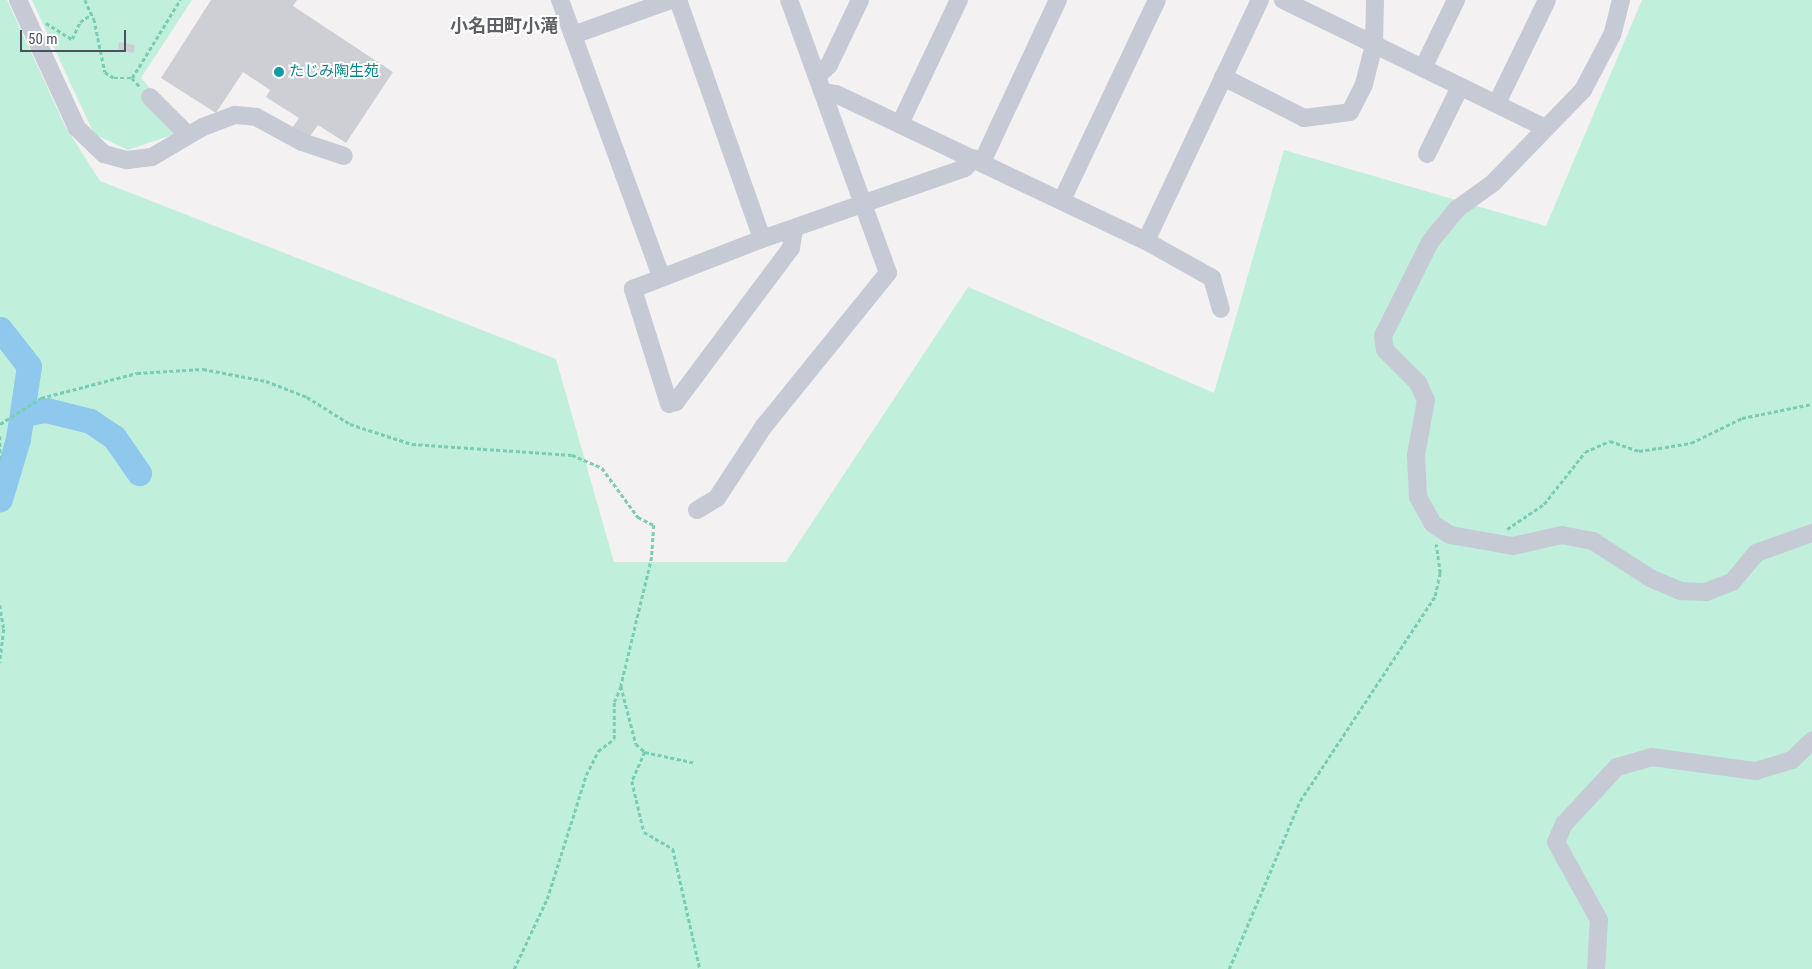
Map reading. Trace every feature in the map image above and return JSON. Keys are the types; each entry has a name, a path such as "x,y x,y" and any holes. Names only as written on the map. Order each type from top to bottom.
{"street":[{"path":"18,0 77,128 93,147 114,158 141,159 163,152 195,131 234,115 256,117 302,142 344,156"},
{"path":"560,0 661,276"},
{"path":"573,35 671,0"},
{"path":"678,0 762,239"},
{"path":"697,510 717,498 817,357 888,273 861,204 822,92 818,75 789,0"},
{"path":"818,75 829,64 860,0"},
{"path":"900,124 959,0"},
{"path":"794,229 790,248 676,402 669,404 633,289 661,276 762,239 965,168 978,160 1058,0"},
{"path":"1062,200 1156,0"},
{"path":"1146,241 1260,0"},
{"path":"1282,0 1545,128"},
{"path":"1223,77 1304,118 1350,112 1364,84 1374,45 1376,0"},
{"path":"1423,68 1456,0"},
{"path":"1496,103 1547,0"},
{"path":"1621,0 1612,35 1583,90 1493,183 1457,209 1430,242 1383,336 1385,350 1418,383 1426,400 1415,482 1433,524 1450,535 1513,546 1562,535 1594,541 1650,578 1680,591 1706,592 1732,582 1756,553 1812,532"},
{"path":"1427,154 1460,87"},
{"path":"822,92 836,94 1146,241 1212,278 1221,309"},
{"path":"150,97 195,131"},
{"path":"1596,969 1599,920 1556,842 1564,824 1617,767 1652,757 1756,771 1792,760 1812,741"}],"path":[{"path":"85,0 92,14 105,72 114,78 132,78 180,0"},
{"path":"26,16 37,17 72,39 80,22 92,14"},
{"path":"0,424 34,403 137,372 203,369 266,381 306,397 350,424 412,444 572,455 602,468 638,517 654,524 654,531 621,686 614,702 614,739 598,752 586,775 547,899 514,969"},
{"path":"1493,543 1544,504 1585,452 1610,441 1639,451 1691,443 1742,418 1812,404"},
{"path":"0,436 0,460"},
{"path":"1229,969 1300,801 1435,596 1440,573 1433,524"},
{"path":"0,605 4,628 0,663"},
{"path":"621,686 636,744 645,752 696,763"},
{"path":"645,752 632,781 644,832 673,849 700,969"}],"green space":[{"path":"0,0 7,0 65,126 100,181 556,359 614,562 786,562 968,287 1214,393 1284,150 1546,226 1642,0 1812,0 1812,969 0,969"},
{"path":"32,0 192,0 141,78 154,93 175,134 128,150 94,134"}],"building":[{"name":"たじみ陶生苑","path":"211,0 297,0 293,6 393,72 346,143 318,125 306,142 290,131 299,118 266,97 270,90 243,72 216,113 161,78"},
{"path":"119,42 135,45 134,53 118,49"}],"waterway":[{"path":"0,329 29,366 18,439 0,499"},
{"path":"23,414 46,410 90,421 114,437 139,473"}],"place":[{"name":"たじみ陶生苑","path":"279,72"}],"district":[{"name":"小名田町小滝","path":"504,26"}]}
